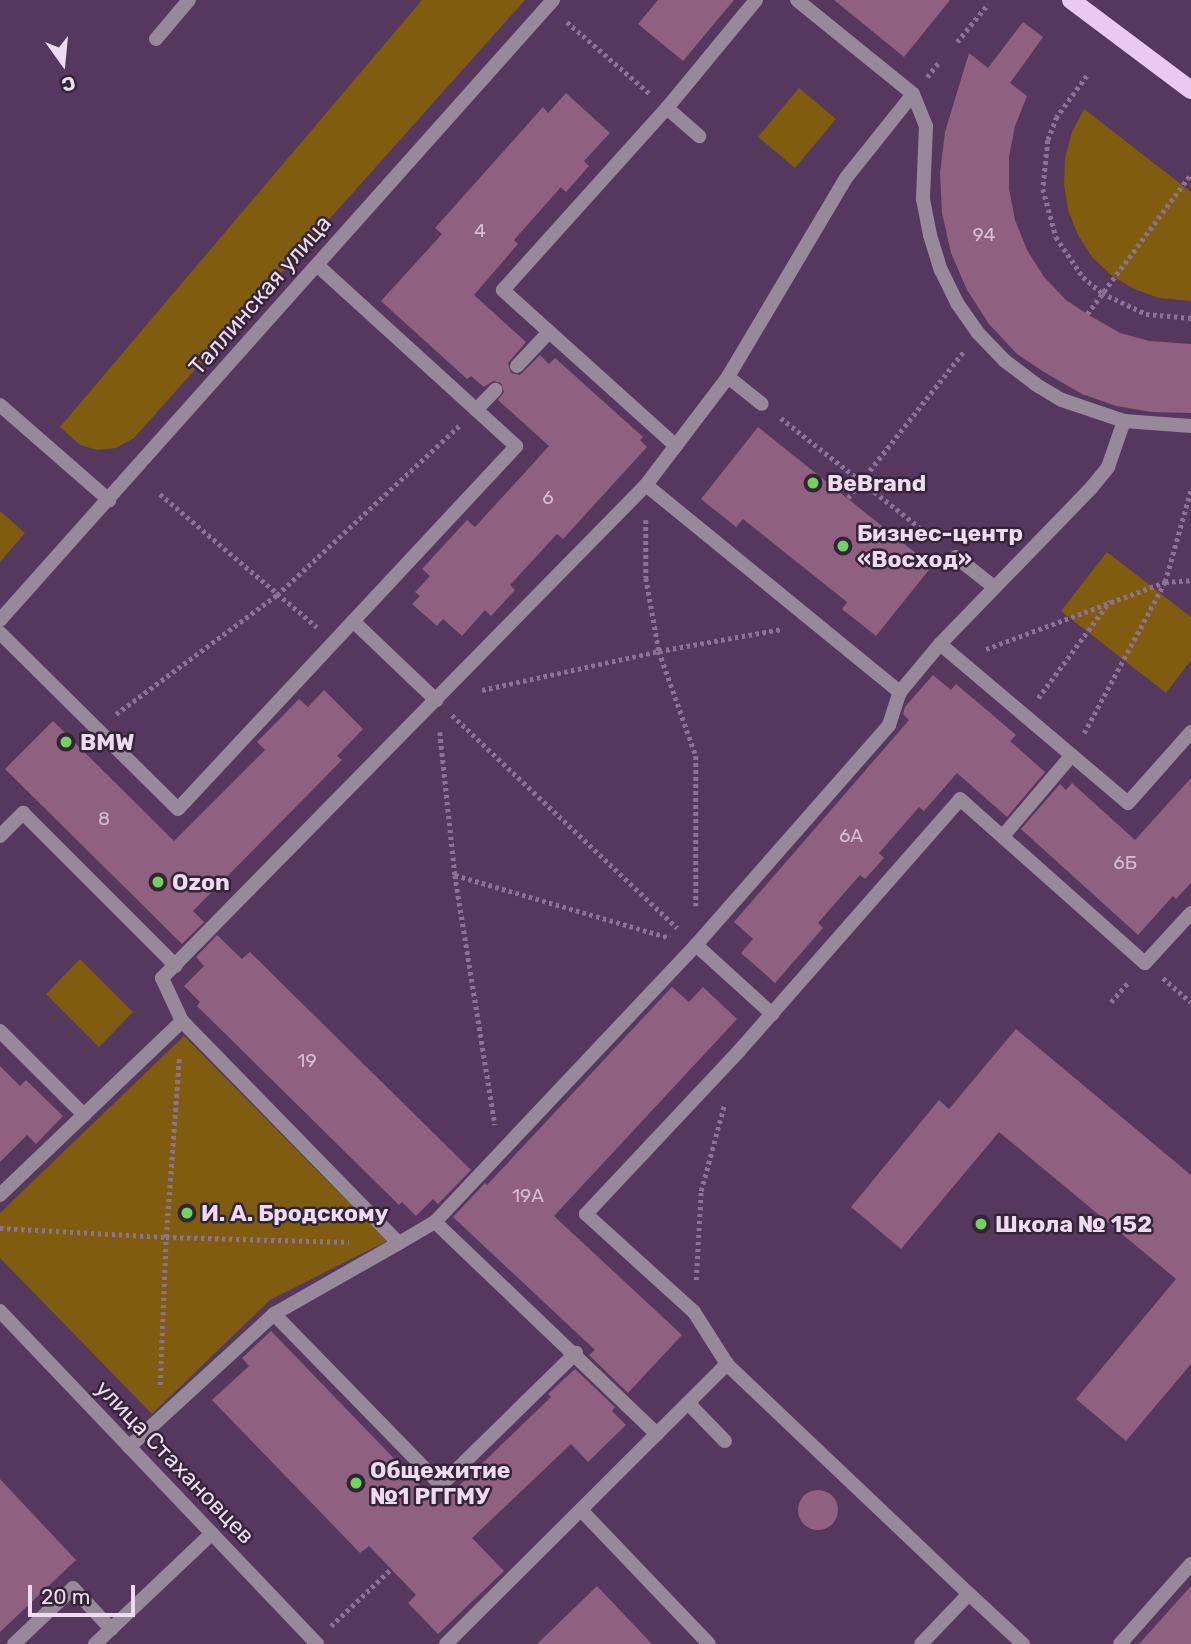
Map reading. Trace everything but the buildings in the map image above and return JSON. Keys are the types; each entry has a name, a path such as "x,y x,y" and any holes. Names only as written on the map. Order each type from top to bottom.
{"main road":[{"path":"1071,0 1191,90"}],"street":[{"path":"156,39 189,0"},
{"path":"676,446 503,290 667,108 756,0"},
{"path":"797,0 913,94 926,126 923,199 930,235 952,292 978,333 1005,360 1035,384 1093,413 1124,421 1191,426"},
{"name":"Таллинская улица","path":"0,620 551,3"},
{"path":"400,1244 182,1021 162,978 646,485 729,377 846,178 913,94"},
{"path":"667,108 699,136"},
{"path":"0,634 178,809 516,446 317,265"},
{"path":"517,366 548,333"},
{"path":"729,377 762,404"},
{"path":"477,411 495,390"},
{"path":"0,405 109,500"},
{"path":"130,1447 274,1314 435,1222 502,1154 696,945 889,724 900,692 940,644 1092,487 1108,467 1124,421"},
{"path":"646,485 900,692"},
{"path":"956,557 994,587"},
{"path":"353,621 436,700"},
{"path":"940,644 1128,803 1191,732"},
{"path":"1003,836 1072,755"},
{"path":"1023,1644 727,1364 694,1312 586,1214 772,1014 960,799 1145,963 1191,913"},
{"path":"0,836 23,813 176,966"},
{"path":"696,945 772,1014"},
{"path":"0,1195 182,1021"},
{"path":"0,1031 84,1115"},
{"path":"435,1222 576,1353 657,1434"},
{"name":"улица Стахановцев","path":"0,1311 316,1643"},
{"path":"274,1314 441,1485 576,1353"},
{"path":"446,1644 727,1364"},
{"path":"688,1403 725,1441"},
{"path":"581,1510 709,1644"},
{"path":"95,1644 212,1533"},
{"path":"1119,1644 1191,1564"},
{"path":"14,1644 73,1588 111,1629"},
{"path":"921,1644 969,1594"}],"path":[{"path":"551,3 667,108"},
{"path":"957,42 988,4"},
{"path":"1087,76 1057,117 1043,164 1043,189 1055,237 1083,277 1102,293 1146,314 1191,318"},
{"path":"1087,314 1191,174"},
{"path":"848,499 978,333"},
{"path":"762,404 956,557"},
{"path":"97,728 277,594 477,411"},
{"path":"646,485 646,578 659,651 696,757 696,945"},
{"path":"1072,755 1165,582 1191,489"},
{"path":"160,494 334,641"},
{"path":"959,659 1165,582 1191,580"},
{"path":"1024,715 1111,601"},
{"path":"436,700 659,651 817,622"},
{"path":"436,700 455,876 493,1119 502,1154"},
{"path":"436,700 696,945"},
{"path":"455,876 696,945"},
{"path":"1145,963 1191,1002"},
{"path":"158,1420 166,1237 182,1021"},
{"path":"694,1312 701,1191 725,1102"},
{"path":"0,1228 166,1237 400,1244"},
{"path":"316,1643 391,1569"}],"shaded area":[{"path":"422,0 525,0 134,438 116,448 97,450 80,445 60,427"},
{"path":"799,88 836,119 795,168 758,137"},
{"path":"1084,109 1191,192 1191,301 1159,298 1134,289 1111,275 1092,257 1078,235 1068,210 1064,184 1065,158 1072,132"},
{"path":"0,511 25,533 0,562"},
{"path":"1107,552 1191,617 1191,660 1166,693 1061,611"},
{"path":"80,959 133,1012 99,1047 46,994"},
{"path":"184,1036 387,1241 270,1300 152,1414 0,1258 0,1213"}],"place":[{"name":"BeBrand","path":"813,483"},
{"name":"Бизнес-центр «Восход»","path":"843,546"},
{"name":"BMW","path":"66,742"},
{"name":"Ozon","path":"158,882"},
{"name":"И. А. Бродскому","path":"187,1213"},
{"name":"Школа № 152","path":"981,1224"},
{"name":"Общежитие №1 РГГМУ","path":"356,1483"}]}
